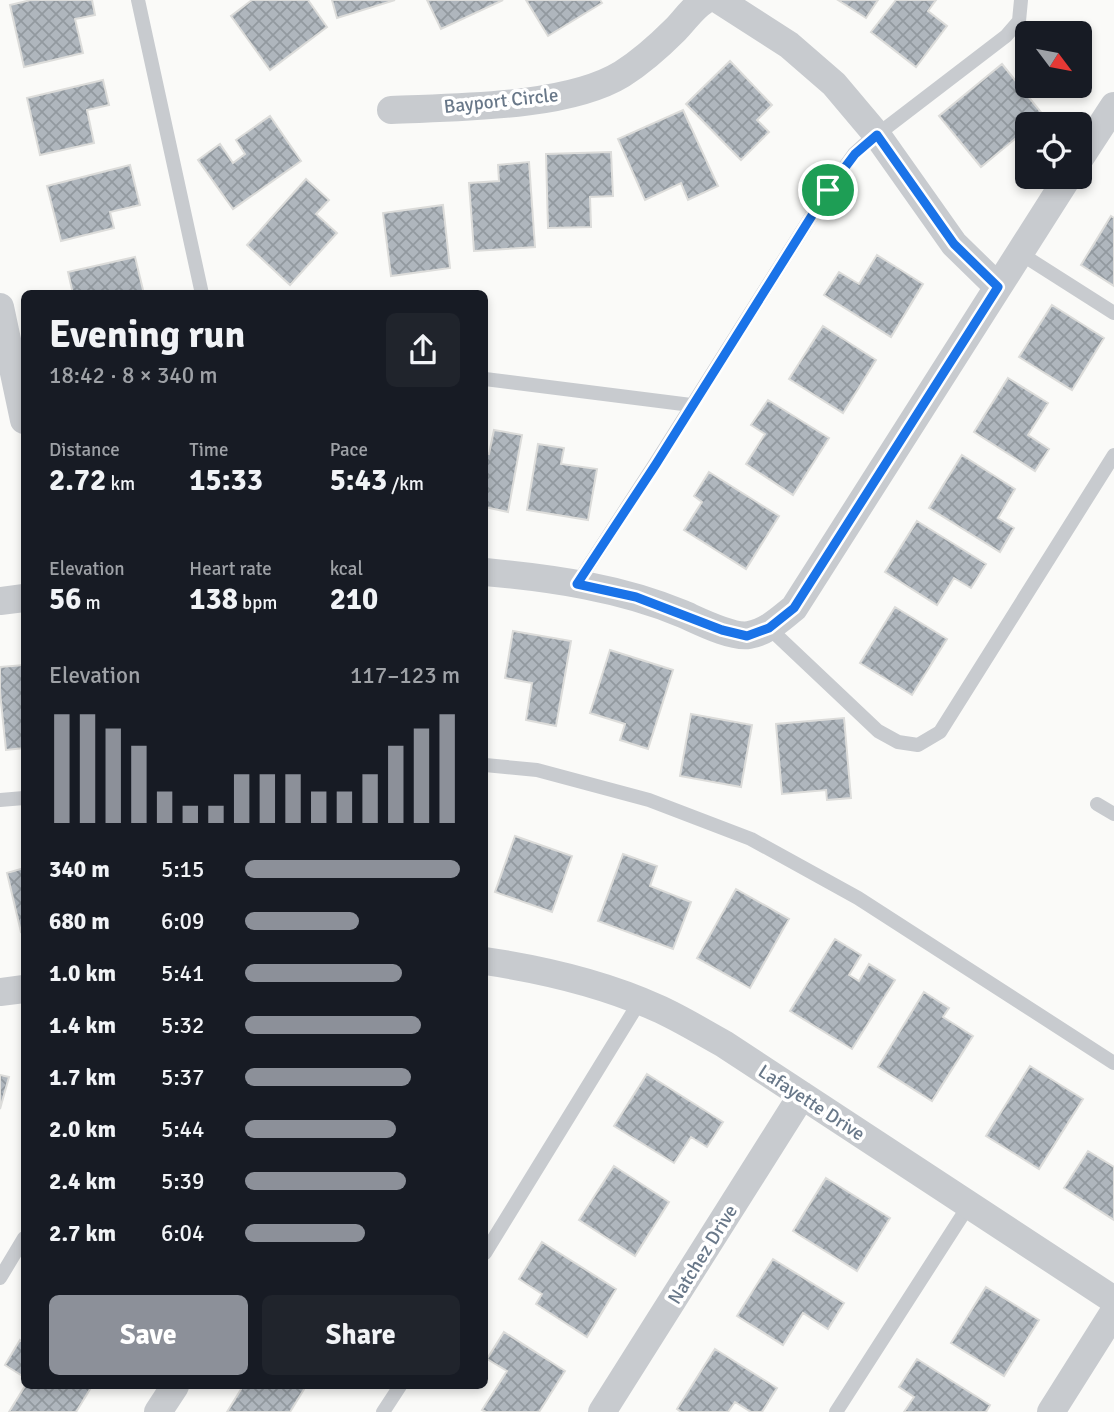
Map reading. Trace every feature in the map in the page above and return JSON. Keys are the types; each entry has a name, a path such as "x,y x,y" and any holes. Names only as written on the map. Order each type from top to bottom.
{"street":[{"name":"Bayport Circle","path":"391,110 511,103 550,98 586,88 620,75 638,62 677,28 694,7 705,0"},
{"path":"719,0 789,45 834,84 877,135 954,244 998,287"},
{"path":"1092,140 1114,106"},
{"path":"488,572 577,584 636,597 722,630 747,636 769,628 794,608 1060,189"},
{"path":"0,307 21,406"},
{"path":"0,601 21,598"},
{"name":"Lafayette Drive","path":"488,961 541,970 602,986 660,1009 724,1044 1114,1300"},
{"path":"0,992 21,989"},
{"name":"Natchez Drive","path":"602,1412 802,1095"},
{"path":"1051,1412 1114,1312"},
{"path":"158,1412 173,1389"}],"lane":[{"path":"138,0 201,290"},
{"path":"577,584 828,190 855,154 1006,36 1018,20 1021,0"},
{"path":"1018,252 1114,313"},
{"path":"488,379 691,405"},
{"path":"769,628 878,731 898,742 918,745 940,732 1114,455"},
{"path":"488,765 537,771 649,800 751,839 858,898 1114,1063"},
{"path":"0,800 21,797"},
{"path":"1097,804 1114,814"},
{"path":"488,1248 640,1001"},
{"path":"836,1412 969,1205"},
{"path":"0,1278 21,1243"},
{"path":"383,1412 398,1389"}],"building":[{"path":"31,0 92,0 95,15 75,19 83,53 24,67 10,5"},
{"path":"252,0 308,0 327,27 270,70 231,16"},
{"path":"332,0 395,0 337,18"},
{"path":"427,0 503,0 441,29"},
{"path":"526,0 600,0 602,3 548,36"},
{"path":"838,0 878,0 866,18"},
{"path":"896,0 936,0 928,11 947,26 916,67 871,32"},
{"path":"730,61 772,105 757,120 769,132 741,160 686,104"},
{"path":"1002,64 1015,80 1015,98 1029,98 1041,112 1015,112 1015,139 981,167 939,116"},
{"path":"103,80 109,105 87,110 94,143 40,155 27,98"},
{"path":"683,110 718,186 688,200 681,183 645,200 618,139"},
{"path":"270,116 301,161 233,209 198,160 220,144 233,163 245,154 236,140"},
{"path":"611,152 613,196 590,197 591,227 548,228 546,154"},
{"path":"529,162 535,247 474,251 469,183 499,181 498,165"},
{"path":"130,165 140,205 110,212 114,228 61,241 47,186"},
{"path":"306,179 329,200 316,214 337,233 290,285 247,245"},
{"path":"443,205 450,268 391,276 383,213"},
{"path":"1111,216 1114,218 1114,286 1081,265"},
{"path":"877,255 923,284 891,337 824,295 839,272 859,284"},
{"path":"135,257 143,290 72,290 68,272"},
{"path":"1052,305 1104,338 1072,390 1019,357"},
{"path":"823,326 876,360 843,413 789,379"},
{"path":"1008,378 1048,403 1028,435 1049,449 1035,471 974,432"},
{"path":"768,400 829,438 793,495 746,464 765,434 751,425"},
{"path":"494,430 522,435 508,512 488,508 489,454"},
{"path":"538,444 564,448 561,464 597,469 588,520 527,510"},
{"path":"962,455 1015,489 998,518 1014,528 1000,552 929,508"},
{"path":"709,472 779,516 746,569 684,530 702,502 694,496"},
{"path":"917,521 986,564 971,588 954,578 937,605 885,572"},
{"path":"895,607 947,639 912,695 860,663"},
{"path":"513,631 571,641 556,726 526,720 532,683 505,678"},
{"path":"610,650 673,670 648,749 620,740 625,724 590,713"},
{"path":"21,665 21,748 6,750 0,667"},
{"path":"691,714 752,725 741,787 680,776"},
{"path":"844,718 851,798 827,800 826,790 782,794 776,724"},
{"path":"515,836 572,856 552,912 495,892"},
{"path":"623,854 657,866 650,886 691,902 673,949 598,921"},
{"path":"21,869 21,932 7,873"},
{"path":"736,889 789,919 750,988 697,958"},
{"path":"835,939 861,955 849,975 859,981 869,964 895,980 852,1049 790,1011"},
{"path":"924,992 949,1008 943,1017 973,1036 932,1101 878,1067"},
{"path":"1030,1066 1083,1099 1039,1169 986,1136"},
{"path":"647,1074 723,1122 707,1147 691,1137 674,1163 614,1126"},
{"path":"0,1075 9,1077 0,1109"},
{"path":"1088,1151 1114,1167 1114,1220 1064,1188"},
{"path":"614,1166 669,1202 635,1256 579,1220"},
{"path":"826,1178 890,1218 857,1271 793,1231"},
{"path":"542,1242 616,1289 587,1337 536,1304 542,1294 519,1279"},
{"path":"773,1259 844,1303 828,1329 803,1313 783,1345 737,1316"},
{"path":"986,1287 1039,1320 1004,1376 951,1343"},
{"path":"504,1332 565,1371 539,1412 486,1412 482,1410 507,1371 488,1357"},
{"path":"20,1340 21,1375 5,1365"},
{"path":"715,1349 777,1388 762,1412 751,1412 735,1402 728,1412 681,1412 677,1409"},
{"path":"917,1359 990,1405 986,1412 904,1412 914,1397 899,1387"},
{"path":"23,1389 90,1389 76,1412 9,1412"},
{"path":"241,1389 304,1389 290,1412 227,1412"}],"route":[{"path":"877,135 954,244 998,287 794,608 769,628 747,636 722,630 636,597 577,584 656,464 828,190 855,154 877,135"}]}
